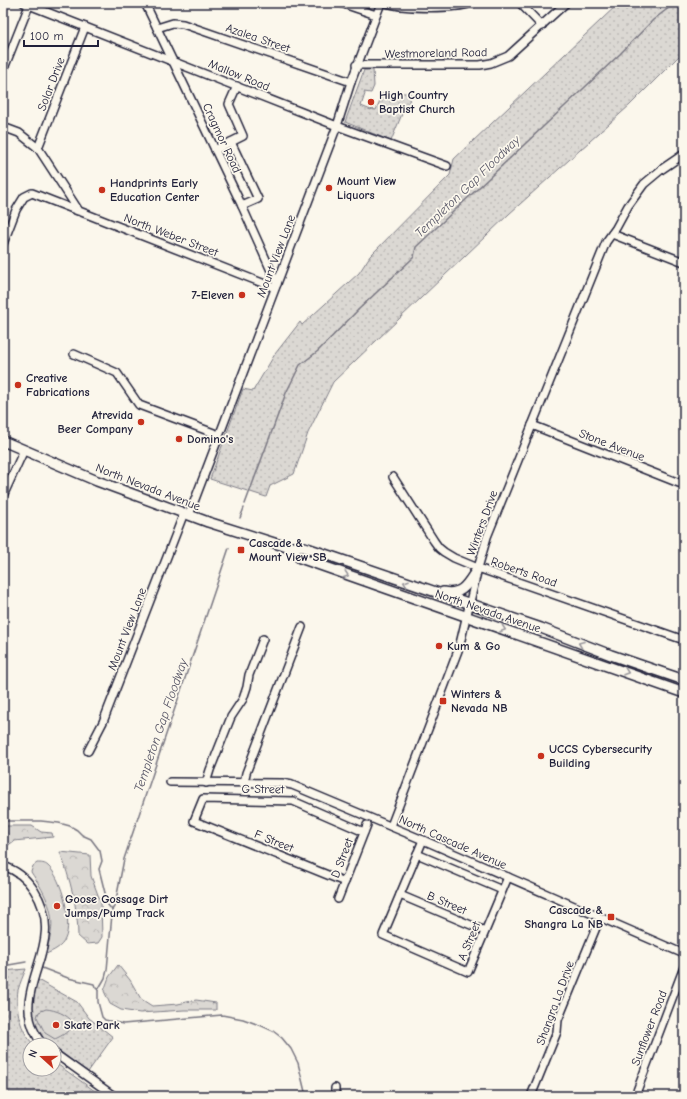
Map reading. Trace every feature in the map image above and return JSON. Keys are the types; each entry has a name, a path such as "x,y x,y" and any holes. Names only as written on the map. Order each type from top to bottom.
{"main road":[{"name":"North Nevada Avenue","path":"3,441 97,480 187,514 286,547 304,547 541,628 684,680"},
{"name":"North Nevada Avenue","path":"286,547 300,558 684,693"},
{"path":"427,590 447,593 460,591 478,568"}],"street":[{"name":"Cragmor Road","path":"145,3 242,206 276,286"},
{"path":"341,3 376,15"},
{"name":"Mount View Lane","path":"88,751 104,718 219,435 338,126 350,82 381,3"},
{"path":"386,3 401,7 459,6 473,3"},
{"path":"520,3 542,26"},
{"name":"Westmoreland Road","path":"356,65 472,65 491,63 508,56 566,3"},
{"path":"3,71 27,4"},
{"name":"Mallow Road","path":"27,4 338,126 446,166"},
{"name":"Azalea Street","path":"157,28 173,23 183,24 350,82"},
{"name":"Solar Drive","path":"38,148 85,27"},
{"path":"215,150 243,136 230,104 237,86"},
{"path":"3,127 19,133 38,148 78,211"},
{"path":"231,142 258,199 242,206"},
{"name":"Winters Drive","path":"391,826 463,634 466,616 487,537 601,251 628,206 644,184 684,154"},
{"name":"North Weber Street","path":"3,244 16,210 24,197 32,193 276,286"},
{"path":"612,234 684,262"},
{"path":"74,354 117,373 139,405 219,435"},
{"name":"Stone Avenue","path":"532,425 684,485"},
{"path":"3,496 24,450"},
{"name":"Roberts Road","path":"393,477 439,548 454,558 478,568 684,640"},
{"path":"244,783 246,773 302,627"},
{"path":"206,783 231,717 248,687 249,675 263,639"},
{"path":"608,666 612,655"},
{"name":"North Cascade Avenue","path":"170,782 292,785 367,824 391,826 684,954"},
{"name":"G Street","path":"194,821 203,799 293,801 367,824"},
{"name":"F Street","path":"194,821 345,882"},
{"name":"D Street","path":"338,899 367,824"},
{"path":"400,895 423,840"},
{"path":"417,854 502,890"},
{"path":"3,866 19,874 30,884 43,908 45,921 44,934 24,992 23,1009 26,1020 36,1037"},
{"name":"A Street","path":"400,895 383,935 468,972 508,877"},
{"name":"B Street","path":"400,895 485,931"},
{"name":"Shangra La Drive","path":"531,1096 557,1032 558,1020 600,918"},
{"name":"Sunflower Road","path":"634,1096 684,967"},
{"path":"62,1059 114,1096"},
{"path":"335,1088 335,1096"}],"green space":[{"path":"619,3 684,3 684,51 630,105 509,214 333,382 308,433 294,474 270,486 266,497 210,479 243,389 253,391 275,354 300,322 302,325 359,273 370,256 450,175 454,159"},
{"path":"364,70 373,70 374,86 371,93 364,92 365,94 361,106 371,110 376,110 383,93 410,93 409,102 404,109 391,141 345,122"},
{"path":"617,663 647,670 684,683 684,689 616,665"},
{"path":"3,826 32,826 41,832 52,833 53,837 14,841 3,849"},
{"path":"60,852 90,855 91,876 101,903 102,937 98,943 87,944 78,936 77,915 73,894"},
{"name":"Goose Gossage Dirt Jumps/Pump Track","path":"37,863 46,864 58,880 67,912 68,923 64,942 46,954 52,925 50,908 44,893 31,872 33,866"},
{"path":"118,965 130,980 141,999 152,1006 178,1004 196,1000 216,1003 216,1010 184,1010 140,1013 121,1010 110,1004 104,991 109,977"},
{"path":"26,969 17,997 18,1012 22,1026 28,1037 22,1037 22,1077 62,1077 62,1068 102,1096 3,1096 3,971"},
{"path":"34,978 77,1002 89,1018 113,1037 88,1072 62,1053 62,1037 42,1037 40,1035 33,1022 29,1009"},
{"name":"Skate Park","path":"46,1009 61,1013 73,1022 72,1025 68,1031 58,1037 52,1037 45,1033 37,1017 39,1012"}],"waterway":[{"name":"Templeton Gap Floodway","path":"245,504 286,393 300,365 318,351 359,309 414,257 416,247 620,54 653,20 675,3"},
{"name":"Templeton Gap Floodway","path":"240,518 244,508"},
{"name":"Templeton Gap Floodway","path":"112,910 115,905 124,859 229,548"},
{"path":"3,821 41,821 70,826 82,835 91,839 100,851 102,861 99,869 108,905 112,910 107,970 105,978 98,990 98,1002 102,1017 105,1020 123,1024 222,1015 243,1019 262,1026 273,1031 282,1038 291,1049 298,1063 306,1096"},
{"path":"3,966 26,962"},
{"path":"42,968 68,978 94,984 98,990"}],"place":[{"name":"High Country Baptist Church","path":"371,102"},
{"name":"Mount View Liquors","path":"329,188"},
{"name":"Handprints Early Education Center","path":"102,190"},
{"name":"7-Eleven","path":"242,295"},
{"name":"Creative Fabrications","path":"18,385"},
{"name":"Atrevida Beer Company","path":"141,422"},
{"name":"Domino's","path":"179,439"},
{"name":"Cascade & Mount View SB","path":"241,550"},
{"name":"Kum & Go","path":"439,646"},
{"name":"Winters & Nevada NB","path":"443,701"},
{"name":"UCCS Cybersecurity Building","path":"541,756"},
{"name":"Goose Gossage Dirt Jumps/Pump Track","path":"57,906"},
{"name":"Cascade & Shangra La NB","path":"611,917"},
{"name":"Skate Park","path":"56,1025"}]}
